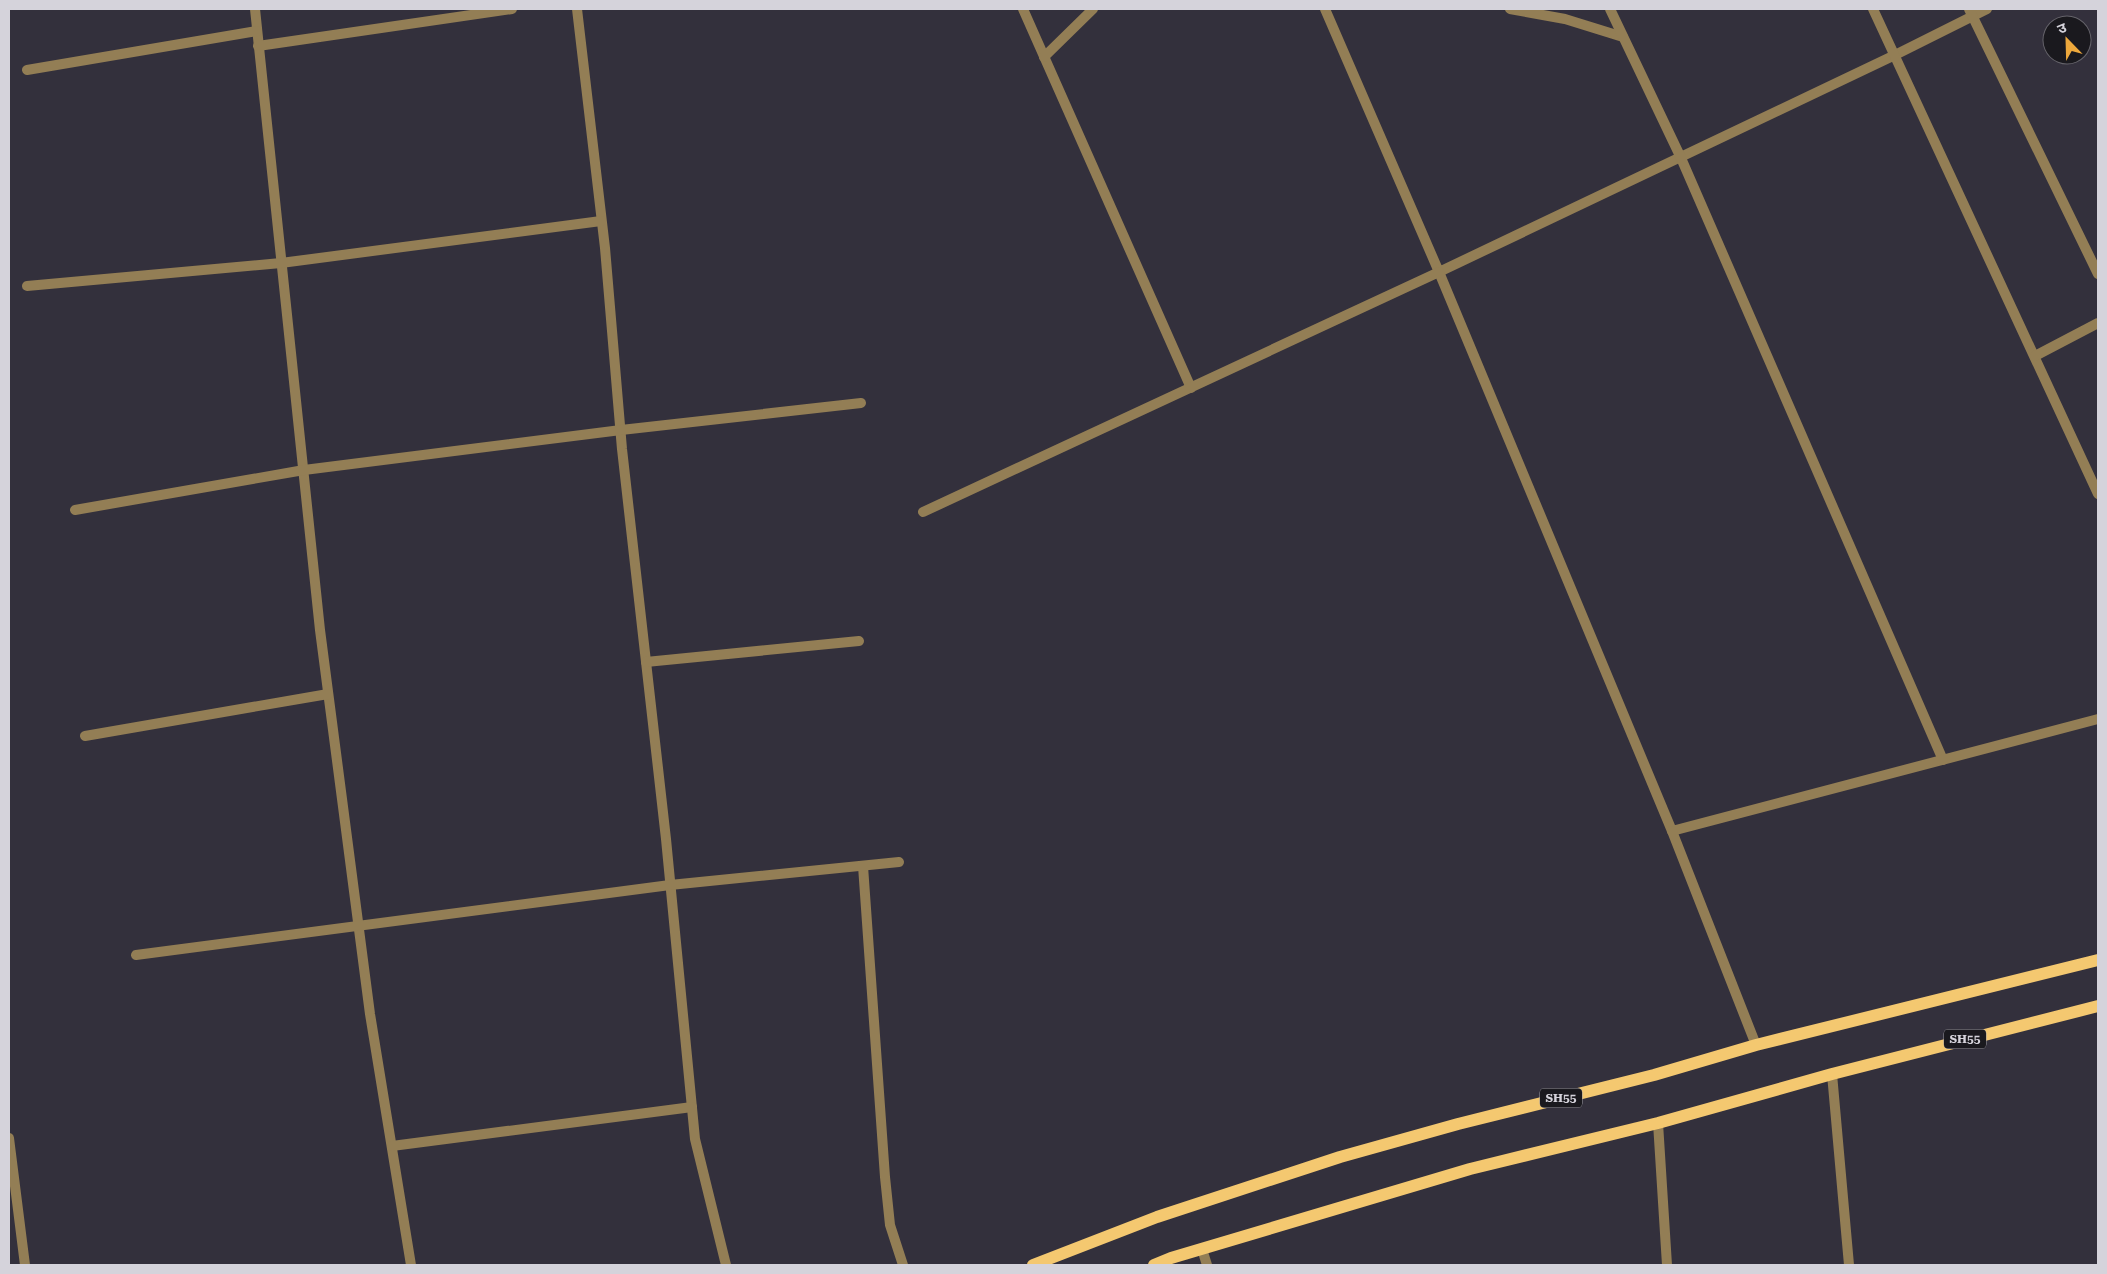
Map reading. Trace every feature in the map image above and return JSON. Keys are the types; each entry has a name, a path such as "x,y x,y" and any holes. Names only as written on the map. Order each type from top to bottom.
{"main road":[{"name":"SH55","path":"1033,1265 1156,1216 1340,1158 1458,1124 1654,1074 1756,1045 2098,960"},
{"name":"SH55","path":"1154,1265 1470,1169 1658,1123 1832,1074 2098,1006"}],"street":[{"path":"254,9 328,694 370,1014 411,1265"},
{"path":"258,46 512,9"},
{"path":"577,9 601,221 692,1107 696,1139 726,1265"},
{"path":"1023,9 1191,388"},
{"path":"1044,57 1093,9"},
{"path":"1325,9 1439,272 1672,831 1756,1045"},
{"path":"1510,9 1565,19 1623,37"},
{"path":"1610,9 1681,158 1943,760"},
{"path":"1873,9 2098,494"},
{"path":"923,512 1681,158 1895,55 1971,12 1987,9"},
{"path":"1971,12 2098,274"},
{"path":"27,70 257,30"},
{"path":"27,286 281,263 601,221"},
{"path":"2035,356 2098,323"},
{"path":"76,510 304,470 621,430 861,403"},
{"path":"646,662 859,642"},
{"path":"85,736 328,694"},
{"path":"1672,831 2098,719"},
{"path":"136,955 670,885 899,862"},
{"path":"863,866 885,1177 890,1224 903,1265"},
{"path":"1832,1074 1849,1265"},
{"path":"392,1146 692,1107"},
{"path":"1658,1123 1667,1265"},
{"path":"9,1138 10,1165 25,1265"},
{"path":"1202,1249 1207,1265"}]}
